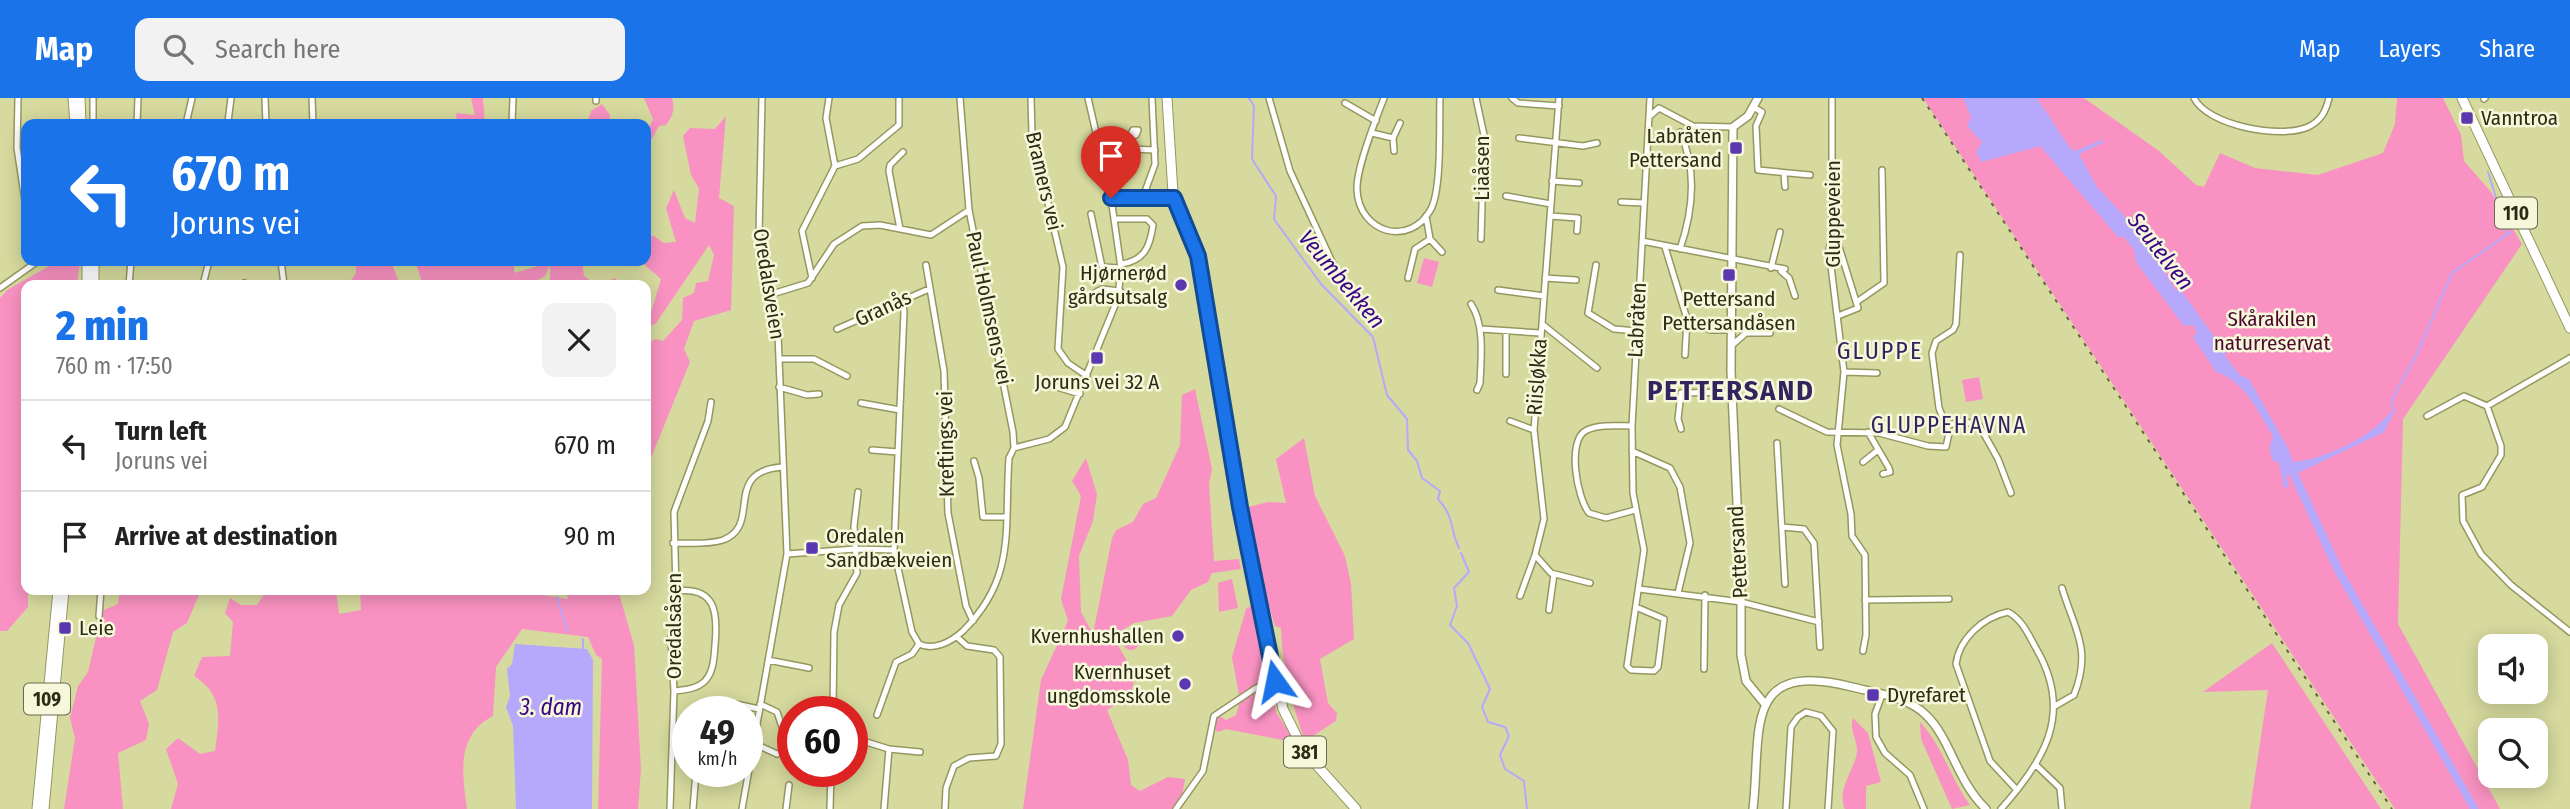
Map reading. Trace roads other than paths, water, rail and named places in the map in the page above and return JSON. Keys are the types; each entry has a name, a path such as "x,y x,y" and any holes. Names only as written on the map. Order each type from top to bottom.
{"main road":[{"path":"73,98 75,119"},
{"path":"80,98 81,119"},
{"name":"381","path":"1167,98 1174,198 1198,256 1235,483 1275,681 1286,717 1300,744 1356,809"},
{"name":"110","path":"2462,98 2570,328"},
{"name":"109","path":"37,809 58,595"},
{"name":"109","path":"44,809 64,595"}],"street":[{"path":"18,98 17,148 21,174"},
{"path":"93,98 93,119"},
{"path":"137,119 138,98"},
{"path":"187,119 192,98"},
{"path":"228,119 231,98"},
{"path":"265,98 266,119"},
{"path":"312,98 313,119"},
{"path":"512,119 513,98"},
{"name":"Oredalsveien","path":"762,98 759,235 778,334 787,554 762,696"},
{"path":"812,278 802,231 835,166 826,118 829,98"},
{"path":"835,166 858,159 890,135 900,120 900,98"},
{"name":"Paul Holmsens vei","path":"957,637 990,599 1002,572 1006,550 1009,458 1014,448 1008,399 969,210 960,98"},
{"name":"Bramers vei","path":"1031,98 1032,134 1063,267 1058,349 1069,363 1087,376"},
{"path":"1014,448 1056,435 1069,420 1113,315 1120,291 1121,266 1111,198 1088,98"},
{"path":"1143,197 1153,170 1155,150 1152,98"},
{"path":"1269,98 1290,171 1333,264"},
{"path":"1384,98 1358,175 1357,190 1363,213 1375,227 1393,231 1407,229 1426,216 1434,198 1440,98"},
{"name":"Liaåsen","path":"1476,98 1484,135 1481,239"},
{"path":"1512,98 1518,103 1559,106"},
{"name":"Riisløkka","path":"1520,596 1535,555 1544,511 1534,430 1559,98"},
{"name":"Labråten","path":"1636,607 1664,619 1658,667 1654,671 1628,668 1636,607 1639,589 1644,550 1635,510 1632,426 1650,98"},
{"path":"1651,115 1659,108 1693,126 1733,127 1745,119 1758,98"},
{"name":"Gluppeveien","path":"1832,98 1833,229 1829,250 1844,372 1837,433 1840,466 1852,516 1852,536 1865,555 1863,652"},
{"path":"2194,98 2203,111 2236,127 2291,130 2307,128 2318,121 2329,98"},
{"path":"1345,103 1376,121"},
{"path":"1753,107 1762,114 1756,126 1756,168 1763,172 1810,175"},
{"path":"1394,151 1393,138 1400,124"},
{"name":"Pettersand","path":"1733,127 1731,392 1742,669 1750,689 1765,704"},
{"path":"1680,132 1689,154 1690,201 1687,229 1680,249"},
{"path":"1372,133 1393,138"},
{"path":"1129,136 1129,158"},
{"path":"1519,138 1583,146 1597,143"},
{"path":"1129,149 1155,150"},
{"path":"900,229 889,171 890,165 903,152"},
{"path":"1858,301 1884,283 1882,170"},
{"path":"1784,173 1785,187"},
{"path":"1552,181 1580,183"},
{"path":"1506,196 1551,204"},
{"path":"1111,198 1174,198"},
{"path":"1621,202 1644,203"},
{"path":"769,295 804,286 834,244 854,229 871,225 931,235 969,210"},
{"path":"1091,214 1102,267 1121,266 1136,261 1144,254 1153,225 1147,219 1114,219"},
{"path":"1426,216 1430,239 1442,252"},
{"path":"1550,216 1578,218 1577,232"},
{"path":"1833,229 1858,301 1856,311 1838,316"},
{"path":"1771,268 1780,232"},
{"path":"1409,278 1415,249 1430,239"},
{"path":"1642,241 1782,269 1789,278 1795,296"},
{"path":"1665,247 1687,319 1685,355"},
{"path":"1779,410 1827,432 1894,435 1942,448 1949,442 1947,426 1939,408 1938,383 1932,353 1936,341 1949,334 1956,324 1960,255"},
{"name":"Kreftings vei","path":"926,265 944,371 948,513 966,606 973,621"},
{"path":"1596,265 1588,313 1614,329 1637,331"},
{"path":"0,288 31,266"},
{"path":"1545,278 1576,280"},
{"name":"Granås","path":"838,330 929,289"},
{"path":"1096,292 1102,289 1120,291"},
{"path":"1497,290 1544,296"},
{"path":"902,300 904,312 894,550 912,632 919,644"},
{"path":"1471,304 1477,313 1481,329 1480,383 1476,390"},
{"path":"1687,319 1710,330 1731,330"},
{"name":"Riisløkka","path":"1542,324 1597,368"},
{"path":"1481,329 1540,334"},
{"path":"1506,331 1506,374"},
{"path":"1731,346 1746,333 1770,333"},
{"path":"2487,406 2570,358"},
{"path":"779,359 814,359 848,376"},
{"path":"1844,372 1877,373"},
{"path":"779,387 804,394 819,394"},
{"path":"1058,387 1080,394"},
{"path":"1681,429 1678,419 1681,393 1731,392"},
{"path":"2427,416 2464,396 2487,406 2501,446 2501,455 2482,487 2462,495 2460,513 2481,554 2511,585 2570,632"},
{"name":"Oredalsåsen","path":"674,696 671,639 676,591 674,512 708,421 711,402"},
{"path":"861,403 900,410"},
{"name":"Riisløkka","path":"1510,421 1534,430"},
{"path":"1947,426 1961,421 1979,425 1998,459 2011,493"},
{"path":"1632,426 1588,429 1577,440 1575,453 1581,499 1589,513 1605,518 1635,510"},
{"path":"1868,432 1890,471 1883,474"},
{"path":"1777,443 1786,584"},
{"path":"872,450 898,452"},
{"path":"1863,462 1878,450"},
{"path":"1632,451 1665,465 1678,480 1690,543 1678,593"},
{"path":"974,461 979,478 983,517 1005,517"},
{"name":"Oredalsåsen","path":"673,543 713,542 733,534 739,525 751,478 760,470 782,467"},
{"path":"834,696 834,632 839,605 857,573 854,526 858,492"},
{"path":"1782,527 1804,529 1813,540 1820,648"},
{"path":"787,554 856,549 894,550"},
{"path":"1535,555 1554,575 1590,583"},
{"path":"1549,610 1554,575"},
{"path":"2055,706 2074,695 2083,660 2083,643 2062,588"},
{"path":"1639,589 1705,595 1819,622"},
{"path":"674,691 692,688 706,679 714,662 717,625 715,608 710,599 699,592 676,591"},
{"path":"99,616 101,595"},
{"path":"1704,669 1705,595"},
{"path":"1866,600 1949,599"},
{"path":"2001,809 2017,790 2036,765 2047,744 2055,706 2045,663 2019,619 2008,612 1996,615 1965,639 1959,647 1955,664 1990,761 2017,790"},
{"path":"919,644 937,646 957,637 967,646 994,650 1000,657 1001,744 996,756 969,758 954,766 946,788 945,809"},
{"path":"877,715 896,662 900,657 912,654 919,644"},
{"path":"768,660 809,667"},
{"path":"1753,809 1760,720 1765,704 1786,685 1801,679 1819,679 1882,695 1908,703 1926,715 1939,732 1962,780 1986,809"},
{"path":"1176,809 1203,771 1214,716 1256,688 1275,681"},
{"path":"1882,695 1875,714 1876,737 1885,753 1909,775 1924,809"},
{"path":"1786,809 1791,727 1798,717 1806,712 1821,716 1833,731 1828,809"},
{"path":"868,743 889,749 920,752"},
{"path":"763,748 777,754"},
{"path":"884,809 889,749"},
{"name":"Oredalsåsen","path":"670,809 672,752"},
{"path":"2036,765 2060,788 2062,809"},
{"path":"693,809 695,787"},
{"name":"Oredalsveien","path":"742,809 746,787"},
{"path":"786,809 789,787"},
{"path":"830,809 831,787"}],"water":[{"path":"1963,98 2037,98 2070,148 2075,151 2102,140 2104,142 2079,154 2097,187 2133,225 2176,290 2180,289 2226,353 2225,356 2240,375 2249,379 2288,448 2293,462 2347,445 2373,429 2392,410 2394,412 2384,432 2298,473 2343,570 2479,809 2470,809 2335,573 2289,474 2286,477 2289,486 2284,489 2279,462 2273,461 2271,455 2273,436 2250,398 2235,382 2216,372 2193,337 2197,332 2193,325 2184,326 2136,262 2134,250 2124,237 2118,237 2040,146 1981,162 1976,152 1982,142 1967,126 1971,117"},
{"name":"3. dam","path":"515,644 587,649 593,660 592,809 516,809 513,726 506,707 510,696 507,669 512,664"}],"waterway":[{"name":"Veumbekken","path":"1249,98 1254,106 1252,159 1276,196 1274,219 1321,284 1373,337 1387,395 1407,419 1408,450 1417,461 1422,478 1440,491 1438,499 1449,517 1459,548"},
{"path":"2488,172 2507,233"},
{"path":"2394,411 2391,401 2417,354 2452,273 2511,232"},
{"path":"1461,553 1469,572 1454,588 1457,606 1450,625 1468,643 1490,689 1482,707 1488,722 1505,727 1509,736 1500,755 1505,769 1524,781 1527,809"},
{"path":"558,602 568,632"},
{"path":"583,639 583,649"}],"railway":[{"path":"1922,98 2392,809"}],"place":[{"name":"Vanntroa","path":"2467,118"},
{"name":"Labråten Pettersand","path":"1736,148"},
{"name":"Pettersand Pettersandåsen","path":"1729,275"},
{"name":"Hjørnerød gårdsutsalg","path":"1181,285"},
{"name":"Joruns vei 32 A","path":"1097,358"},
{"name":"Oredalen Sandbækveien","path":"812,548"},
{"name":"Leie","path":"65,628"},
{"name":"Kvernhushallen","path":"1178,636"},
{"name":"Kvernhuset ungdomsskole","path":"1185,684"},
{"name":"Dyrefaret","path":"1873,695"}],"district":[{"name":"GLUPPE","path":"1880,351"},
{"name":"PETTERSAND","path":"1731,390"},
{"name":"GLUPPEHAVNA","path":"1949,425"}],"water label":[{"name":"Seutelven","path":"2161,251"}],"park label":[{"name":"Skårakilen naturreservat","path":"2272,331"}]}
